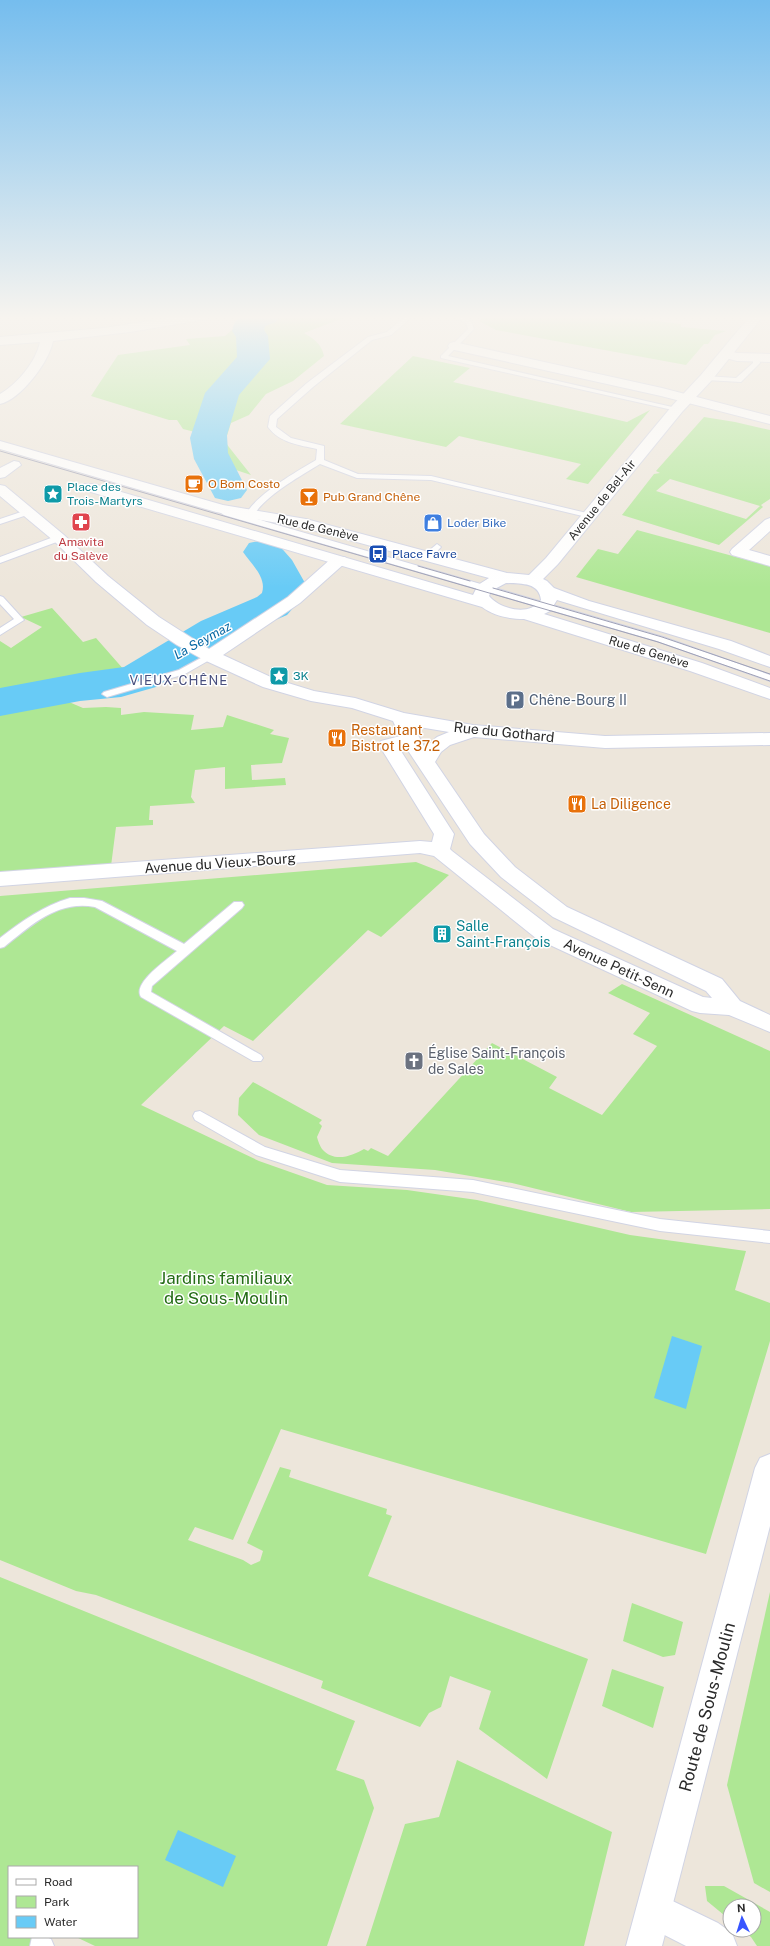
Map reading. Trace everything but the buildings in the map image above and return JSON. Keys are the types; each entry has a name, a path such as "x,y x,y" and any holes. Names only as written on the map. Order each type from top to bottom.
{"street":[{"name":"Avenue de Bel-Air","path":"532,581 552,560 679,406"},
{"path":"691,406 770,420"},
{"name":"Rue de Genève","path":"0,445 221,509 284,519 432,552 506,578 532,581 540,584 547,598"},
{"path":"0,461 29,470"},
{"path":"0,474 14,465"},
{"name":"Rue de Genève","path":"73,482 263,531 339,560 484,595 495,610 506,613 527,614 696,667 770,694"},
{"name":"Rue du Gothard","path":"0,489 59,538 129,602 153,621 206,654 269,683 311,696 355,703 401,718 473,731 548,736 605,742 770,739"},
{"path":"770,523 738,552 770,561"},
{"path":"206,654 294,600 339,560"},
{"name":"Rue de Genève","path":"484,595 489,583 506,578"},
{"name":"Rue de Genève","path":"527,614 538,610 547,598"},
{"name":"Rue de Genève","path":"547,598 583,604 725,646 770,662"},
{"name":"Avenue Petit-Senn","path":"401,718 410,739 477,839 508,872 560,912 714,985 732,1007"},
{"path":"426,762 435,745 451,737 473,731"},
{"path":"410,739 388,745 444,834 440,850"},
{"name":"Avenue du Vieux-Bourg","path":"0,879 420,847 440,850"},
{"name":"Avenue Petit-Senn","path":"440,850 445,856 545,934 700,1005 732,1007 770,1024"},
{"name":"Route de Sous-Moulin","path":"644,1946 770,1468"},
{"path":"654,1910 705,1936 719,1946"}],"lane":[{"path":"287,406 273,418 272,427 277,434 294,442 321,448 320,461"},
{"path":"250,514 254,508 295,476 320,461"},
{"path":"320,461 331,467 357,476 431,478 588,516"},
{"path":"221,509 263,531 484,595 547,598 770,678"},
{"path":"0,522 27,512"},
{"path":"263,531 284,519"},
{"path":"0,560 59,538"},
{"path":"0,632 18,620 2,602"},
{"path":"107,694 182,672 206,654"},
{"path":"0,944 47,909 66,902 85,901 98,904 185,950"},
{"path":"238,905 147,984 145,994 257,1058"},
{"path":"200,1116 261,1151 340,1176 473,1186 660,1225 770,1237"}],"green space":[{"path":"123,406 256,406 249,415 231,423 225,442 251,475 227,467 211,436 183,429 177,420 169,420"},
{"path":"360,406 557,406 627,422 650,410 588,484 566,479 581,464 459,436 446,447 340,424"},
{"path":"704,417 770,430 770,499 761,505 763,507 719,545 622,515 654,474 660,473 656,471","holes":["670,479 760,506 746,519 656,491"]},
{"path":"637,530 770,566 770,633 576,577 598,549 618,554"},
{"path":"52,608 83,642 96,638 125,671 92,680 0,694 0,641 11,648 42,627 21,617"},
{"path":"69,702 83,708 121,708 121,715 144,712 194,715 191,730 223,727 227,715 274,730 270,734 289,738 282,763 251,765 252,780 285,778 286,785 225,789 225,767 195,770 191,797 195,803 150,806 149,820 153,820 153,825 116,827 111,866 84,866 0,872 0,714"},
{"name":"Jardins familiaux de Sous-Moulin","path":"416,862 449,875 381,937 368,930 253,1041 224,1026 141,1105 259,1161 327,1185 407,1190 477,1200 630,1235 746,1251 735,1290 770,1303 770,1341 706,1554 281,1429 233,1540 195,1527 188,1540 243,1560 251,1565 260,1561 263,1551 247,1543 280,1467 291,1470 289,1477 387,1509 386,1514 392,1516 368,1576 588,1659 547,1779 479,1729 491,1691 450,1676 441,1707 429,1713 420,1727 321,1688 323,1681 96,1595 76,1591 0,1560 0,896"},
{"path":"622,984 770,1051 770,1209 631,1212 512,1183 435,1170 332,1163 259,1135 238,1115 239,1098 253,1082 322,1120 319,1123 322,1126 317,1137 321,1148 332,1156 349,1156 364,1149 368,1151 371,1148 388,1156 492,1043 557,1077 549,1088 602,1115 657,1046 633,1034 650,1013 608,993"},
{"path":"0,1577 355,1721 336,1770 364,1780 374,1808 327,1946 95,1946 78,1938 138,1938 138,1866 8,1866 8,1938 38,1938 34,1946 0,1946"},
{"path":"770,1592 770,1892 754,1883 727,1785"},
{"path":"632,1603 683,1622 675,1655 663,1657 623,1641"},
{"path":"612,1669 664,1687 653,1728 602,1706"},
{"path":"457,1760 612,1832 584,1946 366,1946 405,1824 439,1817"},
{"path":"705,1886 724,1886 745,1898 722,1898 722,1913 707,1901"},
{"path":"762,1907 770,1912 770,1946 757,1946 752,1938 762,1938"}],"water":[{"path":"672,1336 702,1346 686,1409 654,1398"},
{"path":"178,1830 236,1856 223,1887 165,1860"}],"waterway":[{"name":"La Seymaz","path":"219,406 208,440 210,453 215,466 228,490"},
{"name":"La Seymaz","path":"0,702 80,687 121,683 140,677 216,630 272,606 281,598 284,590 284,583 277,569 263,552"}],"tram line":[{"path":"0,451 658,642 770,681"},
{"path":"418,566 470,581"},
{"path":"493,588 662,637 770,674"}],"place":[{"name":"O Bom Costo","path":"194,484"},
{"name":"Place des Trois-Martyrs","path":"53,494"},
{"name":"Pub Grand Chêne","path":"309,497"},
{"name":"Amavita du Salève","path":"81,522"},
{"name":"Loder Bike","path":"433,523"},
{"name":"Place Favre","path":"378,554"},
{"name":"3K","path":"279,676"},
{"name":"Chêne-Bourg II","path":"515,700"},
{"name":"Restautant Bistrot le 37.2","path":"337,738"},
{"name":"La Diligence","path":"577,804"},
{"name":"Salle Saint-François","path":"442,934"},
{"name":"Église Saint-François de Sales","path":"414,1061"}],"district":[{"name":"VIEUX-CHÊNE","path":"179,680"}]}
